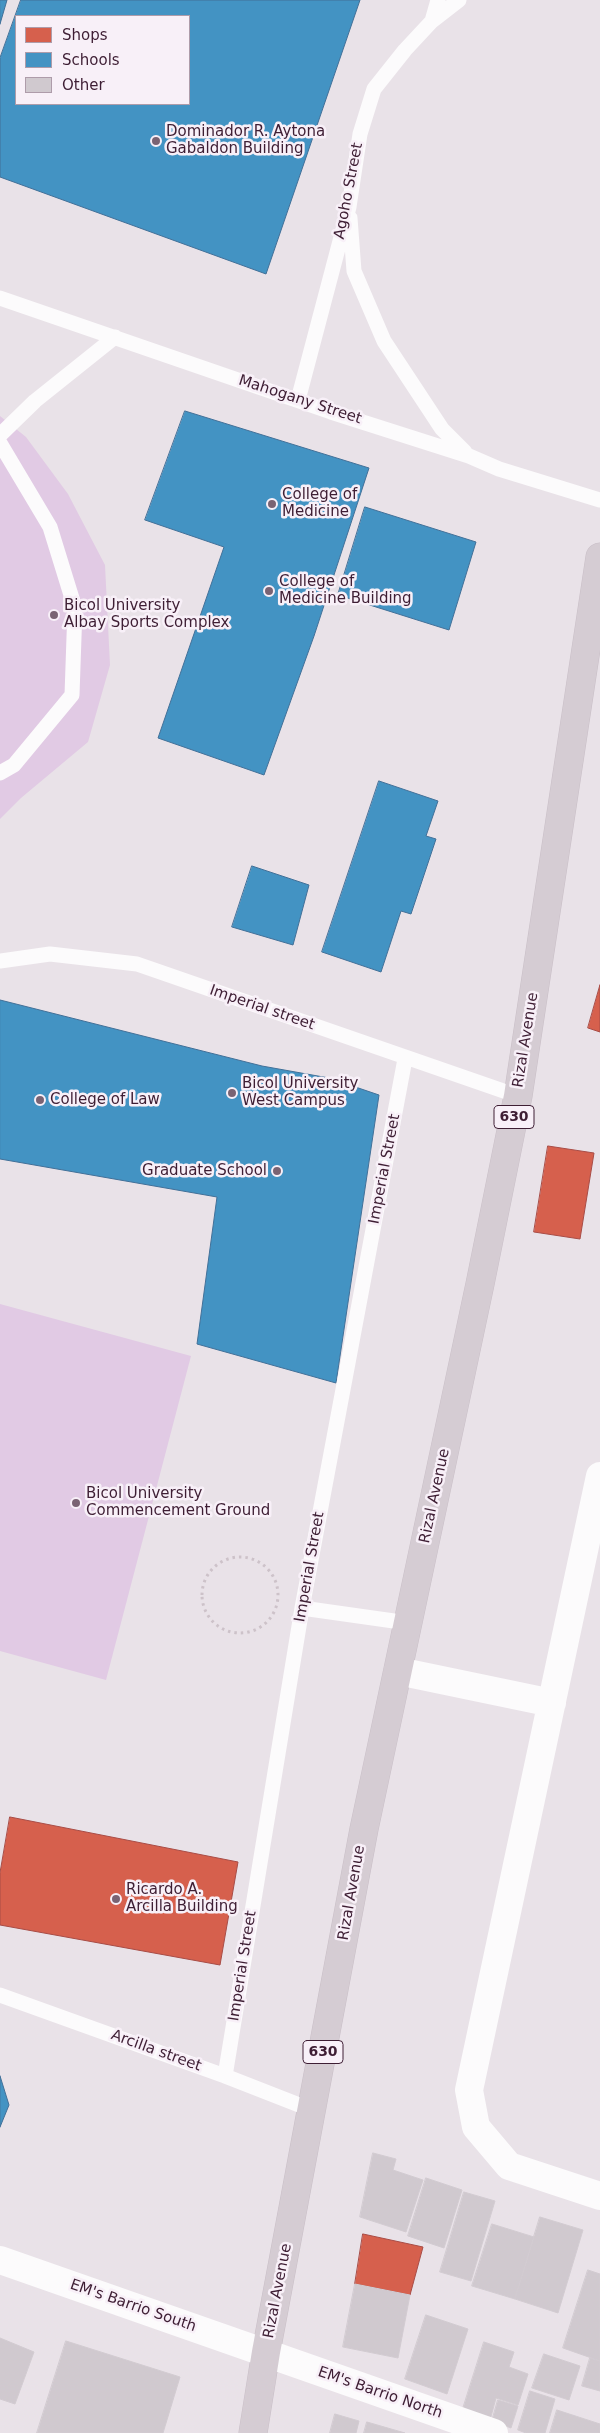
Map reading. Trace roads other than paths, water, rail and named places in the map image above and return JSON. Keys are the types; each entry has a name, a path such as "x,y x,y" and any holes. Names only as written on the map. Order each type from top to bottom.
{"main road":[{"name":"Rizal Avenue","path":"253,2433 266,2352 364,1829 518,1096 600,557"}],"street":[{"path":"600,1476 469,2090 476,2127 509,2166 600,2196"},
{"path":"398,1671 552,1703"},
{"name":"EM's Barrio South","path":"0,2260 266,2352"},
{"name":"EM's Barrio North","path":"266,2352 494,2433"}],"lane":[{"name":"Agoho Street","path":"298,400 349,207 360,134 374,89 405,50 432,21 438,0"},
{"path":"432,21 459,0"},
{"path":"349,207 354,271 384,341 442,429 469,456"},
{"name":"Mahogany Street","path":"0,298 298,400 469,456 499,469 600,500"},
{"path":"0,435 36,401 114,337"},
{"path":"0,444 50,527 76,608 72,695 14,765 0,773"},
{"name":"Imperial street","path":"0,961 50,954 137,964 405,1059 518,1096"},
{"name":"Imperial Street","path":"225,2076 302,1608 405,1059"},
{"path":"302,1608 408,1623"},
{"name":"Arcilla street","path":"0,1995 225,2076 312,2110"}],"place":[{"name":"Dominador R. Aytona Gabaldon Building","path":"156,141"},
{"name":"College of Medicine","path":"272,504"},
{"name":"College of Medicine Building","path":"269,591"},
{"name":"Bicol University Albay Sports Complex","path":"54,615"},
{"name":"Bicol University West Campus","path":"232,1093"},
{"name":"College of Law","path":"40,1100"},
{"name":"Graduate School","path":"277,1171"},
{"name":"Bicol University Commencement Ground","path":"76,1503"},
{"name":"Ricardo A. Arcilla Building","path":"116,1899"}]}
